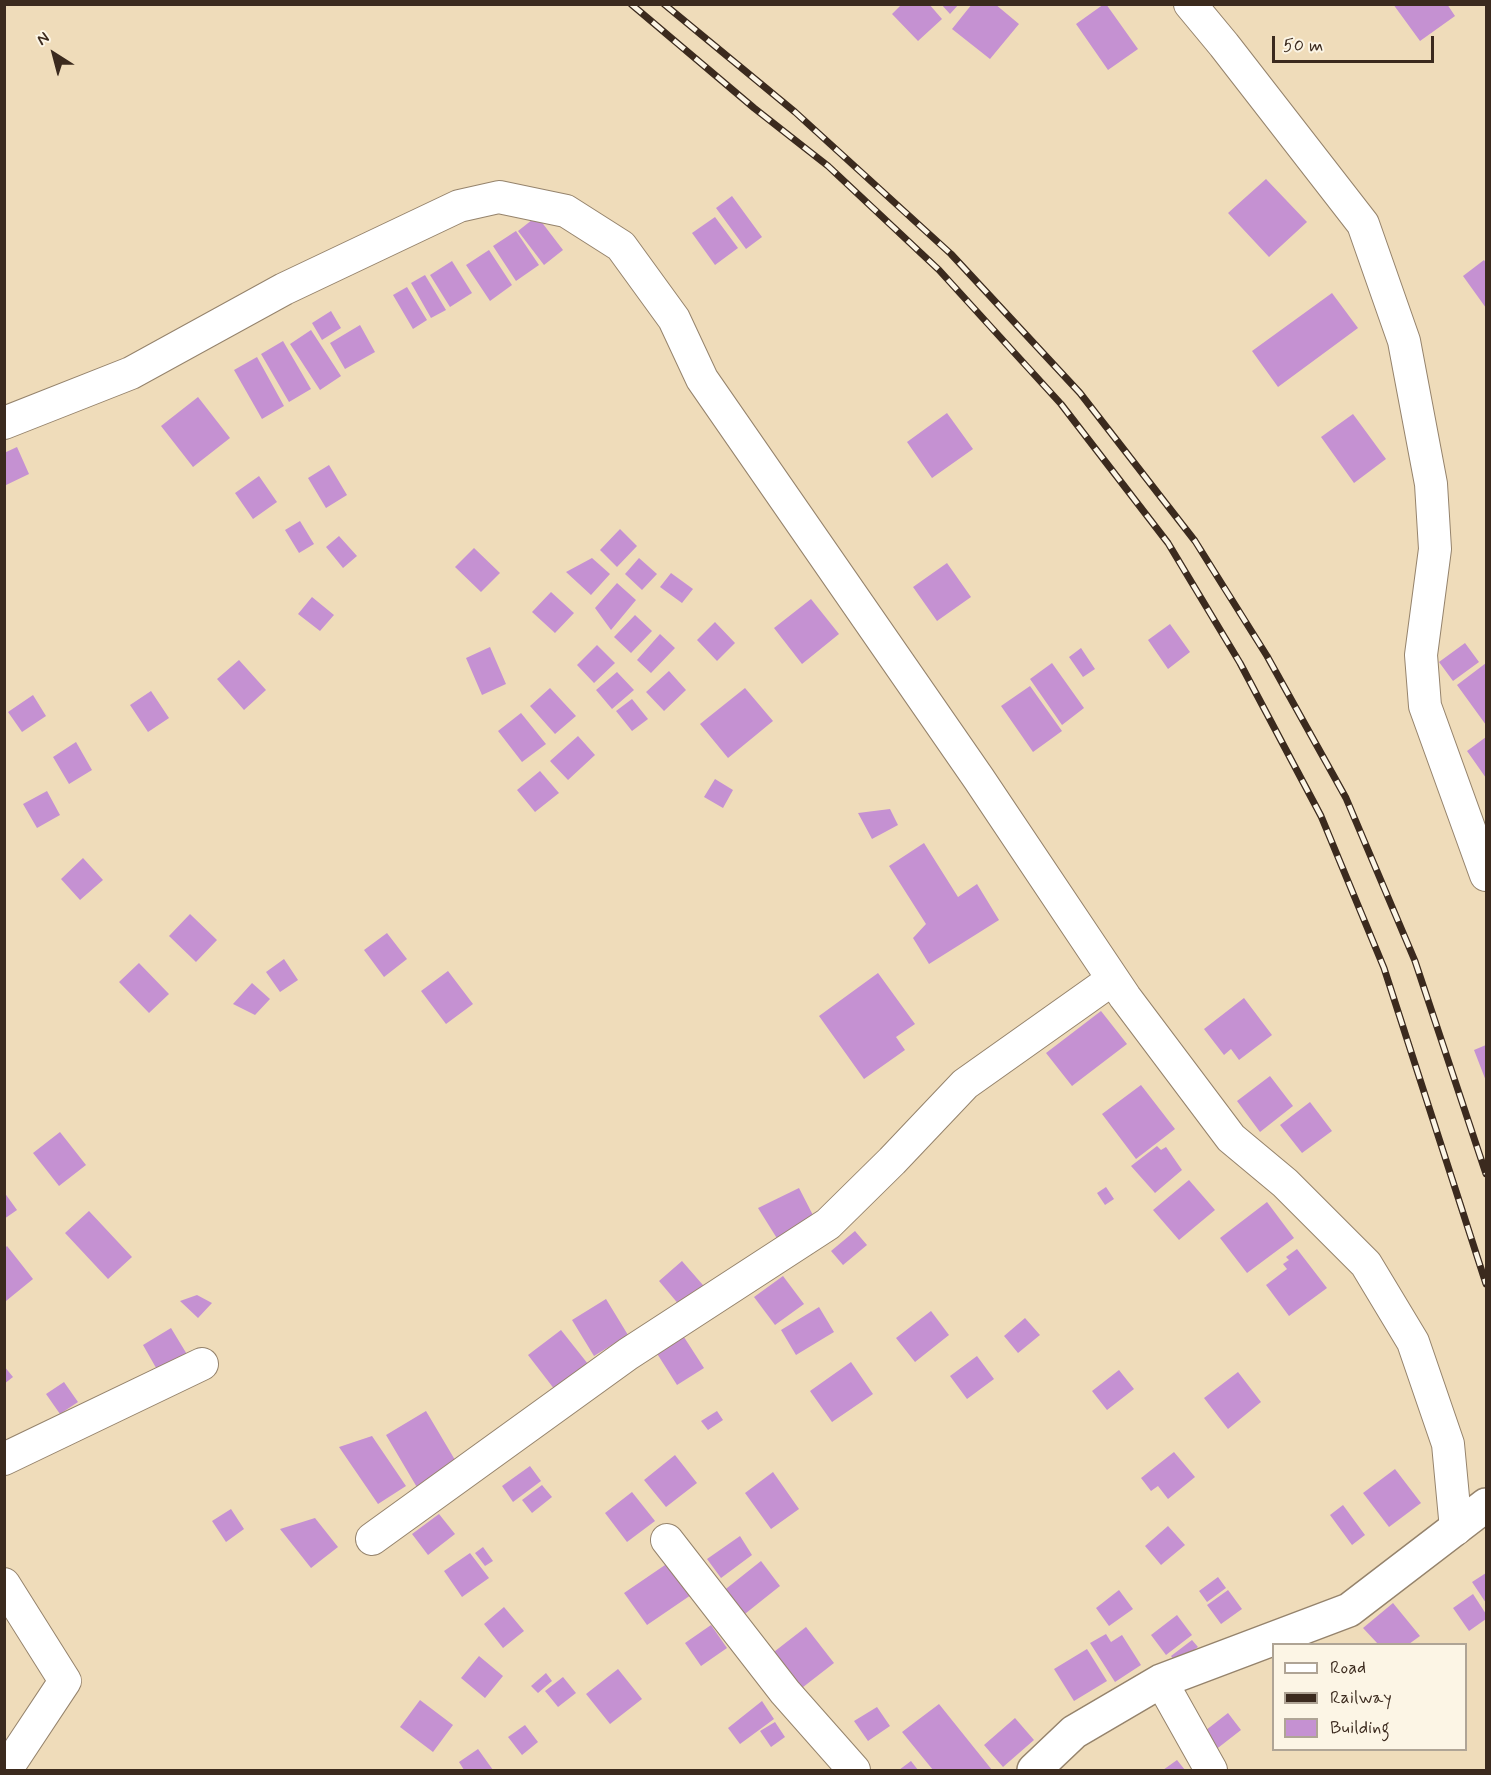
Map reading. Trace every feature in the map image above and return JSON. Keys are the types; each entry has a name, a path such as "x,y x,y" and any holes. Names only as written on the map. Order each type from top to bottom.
{"main road":[{"path":"1034,1770 1074,1732 1161,1681 1349,1610 1486,1505"}],"street":[{"path":"1190,4 1363,224 1404,341 1431,484 1435,549 1421,655 1425,706 1486,875"},
{"path":"4,423 130,373 284,290 459,206 499,196 566,211 621,246 674,319 702,380 979,779 1113,979 1231,1138 1284,1183 1366,1264 1413,1342 1448,1444 1456,1529"},
{"path":"372,1539 628,1354 828,1224 965,1084 1113,979"},
{"path":"4,1459 202,1364"},
{"path":"667,1540 785,1692 854,1770"},
{"path":"4,1584 65,1681 6,1770"},
{"path":"1161,1681 1211,1770"}],"building":[{"path":"902,4 929,4 942,19 918,41 892,14"},
{"path":"941,4 959,4 950,14"},
{"path":"972,4 995,4 1019,24 990,59 952,29"},
{"path":"1104,4 1138,49 1108,70 1076,24"},
{"path":"1393,4 1447,4 1455,16 1420,41"},
{"path":"1266,179 1307,222 1269,257 1228,213"},
{"path":"732,196 762,237 746,249 716,208"},
{"path":"537,216 563,250 544,265 518,231"},
{"path":"715,217 738,248 715,265 692,233"},
{"path":"516,231 539,265 516,281 493,246"},
{"path":"489,250 512,285 490,301 466,265"},
{"path":"1484,260 1486,263 1486,308 1463,276"},
{"path":"452,261 472,293 450,307 430,275"},
{"path":"425,275 446,310 431,318 411,283"},
{"path":"407,287 427,320 413,329 393,295"},
{"path":"1332,293 1358,328 1278,387 1252,351"},
{"path":"331,311 341,328 322,340 312,323"},
{"path":"360,325 375,352 345,369 330,343"},
{"path":"311,330 341,376 320,390 290,344"},
{"path":"283,341 311,389 289,402 261,354"},
{"path":"257,357 284,406 262,419 234,370"},
{"path":"198,397 230,438 193,467 161,426"},
{"path":"947,413 973,449 932,478 907,442"},
{"path":"1353,414 1386,459 1354,483 1321,437"},
{"path":"17,447 29,474 4,486 4,453"},
{"path":"329,465 347,495 326,508 308,478"},
{"path":"259,476 277,502 253,519 235,493"},
{"path":"300,521 314,544 299,553 285,530"},
{"path":"620,529 637,546 617,567 600,550"},
{"path":"339,536 357,556 343,568 326,547"},
{"path":"474,548 500,573 481,592 455,567"},
{"path":"592,558 610,574 591,595 566,572"},
{"path":"639,558 657,574 642,590 625,574"},
{"path":"947,563 971,597 937,621 913,587"},
{"path":"671,573 693,589 682,603 660,587"},
{"path":"617,583 636,600 611,630 595,608"},
{"path":"551,592 574,613 555,633 532,612"},
{"path":"312,597 334,615 320,631 298,614"},
{"path":"811,599 839,634 802,664 774,628"},
{"path":"635,615 652,631 631,653 614,637"},
{"path":"715,622 735,643 717,661 697,640"},
{"path":"1170,624 1190,652 1168,669 1148,640"},
{"path":"660,634 675,648 651,673 637,660"},
{"path":"1465,643 1479,662 1453,681 1439,662"},
{"path":"597,645 615,663 594,683 577,665"},
{"path":"490,647 506,684 482,695 466,658"},
{"path":"1081,648 1095,669 1083,677 1069,657"},
{"path":"239,660 266,690 244,710 217,679"},
{"path":"1052,663 1084,708 1062,725 1030,679"},
{"path":"1486,663 1486,725 1457,685"},
{"path":"669,671 686,690 664,711 646,692"},
{"path":"617,672 634,690 612,709 596,690"},
{"path":"1030,686 1062,731 1033,752 1001,706"},
{"path":"550,688 576,716 555,734 530,706"},
{"path":"745,688 773,721 728,758 700,724"},
{"path":"151,691 169,718 148,732 130,705"},
{"path":"33,695 46,716 22,732 8,712"},
{"path":"632,699 648,719 632,731 616,711"},
{"path":"521,713 546,744 522,762 498,731"},
{"path":"578,736 595,755 568,780 550,761"},
{"path":"1486,737 1486,778 1467,751"},
{"path":"76,742 92,770 69,784 53,757"},
{"path":"540,771 559,793 535,812 517,790"},
{"path":"715,779 733,790 723,808 704,797"},
{"path":"47,791 60,815 37,828 23,804"},
{"path":"890,809 898,825 872,839 858,813"},
{"path":"924,843 958,897 977,884 999,920 929,964 913,938 926,924 889,866"},
{"path":"83,858 103,880 80,900 61,879"},
{"path":"190,914 217,940 196,962 169,936"},
{"path":"387,933 407,959 384,977 364,950"},
{"path":"284,959 298,980 280,992 266,972"},
{"path":"139,963 169,994 149,1013 119,982"},
{"path":"448,971 473,1004 446,1024 421,991"},
{"path":"878,973 915,1024 896,1037 905,1050 864,1079 819,1016"},
{"path":"252,983 270,999 255,1015 233,1004"},
{"path":"1244,998 1272,1035 1239,1060 1231,1049 1224,1055 1204,1029"},
{"path":"1101,1011 1127,1044 1072,1086 1046,1053"},
{"path":"1486,1045 1486,1081 1474,1050"},
{"path":"1270,1076 1293,1106 1260,1132 1237,1101"},
{"path":"1141,1085 1175,1129 1136,1159 1102,1114"},
{"path":"1310,1102 1332,1131 1302,1153 1280,1125"},
{"path":"60,1132 86,1165 59,1186 33,1153"},
{"path":"1157,1146 1161,1150 1166,1147 1182,1170 1155,1193 1131,1166"},
{"path":"1189,1180 1215,1210 1179,1240 1153,1210"},
{"path":"1106,1187 1114,1199 1105,1205 1097,1193"},
{"path":"799,1188 816,1221 778,1240 758,1208"},
{"path":"4,1192 17,1210 4,1219"},
{"path":"1267,1202 1294,1238 1247,1273 1220,1238"},
{"path":"89,1211 132,1257 108,1279 65,1233"},
{"path":"855,1231 867,1245 843,1265 831,1251"},
{"path":"7,1246 33,1279 6,1301 4,1299 4,1249"},
{"path":"1297,1249 1327,1288 1289,1316 1266,1285 1287,1269 1283,1264 1289,1260 1286,1257"},
{"path":"682,1261 709,1292 686,1313 659,1281"},
{"path":"783,1276 804,1304 775,1325 754,1297"},
{"path":"197,1295 212,1303 198,1318 180,1301"},
{"path":"606,1299 628,1335 594,1356 572,1320"},
{"path":"819,1307 834,1332 796,1355 781,1330"},
{"path":"931,1311 949,1335 915,1362 896,1338"},
{"path":"1025,1318 1040,1335 1018,1353 1004,1336"},
{"path":"171,1328 188,1356 159,1373 143,1345"},
{"path":"561,1330 588,1364 555,1390 528,1355"},
{"path":"682,1334 704,1368 677,1385 656,1352"},
{"path":"977,1356 994,1379 967,1399 950,1376"},
{"path":"851,1362 873,1394 832,1422 810,1391"},
{"path":"4,1366 13,1377 4,1384"},
{"path":"1119,1370 1134,1389 1107,1410 1092,1391"},
{"path":"1238,1372 1261,1402 1228,1429 1204,1398"},
{"path":"64,1382 78,1402 60,1414 46,1394"},
{"path":"426,1411 458,1465 418,1489 386,1435"},
{"path":"717,1411 723,1420 708,1430 701,1421"},
{"path":"372,1436 406,1486 378,1504 339,1447"},
{"path":"1174,1452 1195,1477 1168,1499 1158,1486 1151,1491 1141,1478"},
{"path":"675,1455 697,1483 666,1507 644,1480"},
{"path":"530,1466 541,1481 513,1502 502,1486"},
{"path":"1395,1469 1421,1503 1389,1527 1363,1493"},
{"path":"773,1472 799,1509 771,1529 745,1493"},
{"path":"542,1485 552,1497 532,1513 522,1500"},
{"path":"632,1492 655,1521 627,1542 605,1513"},
{"path":"1343,1505 1365,1535 1352,1545 1330,1515"},
{"path":"231,1509 244,1529 226,1542 212,1521"},
{"path":"439,1514 455,1534 428,1555 412,1534"},
{"path":"315,1518 338,1547 311,1568 280,1529"},
{"path":"1168,1526 1185,1545 1161,1565 1145,1546"},
{"path":"740,1536 752,1555 721,1578 707,1559"},
{"path":"483,1547 493,1561 485,1566 475,1553"},
{"path":"470,1553 489,1578 462,1597 444,1571"},
{"path":"761,1561 780,1586 736,1621 717,1596"},
{"path":"668,1563 691,1595 647,1625 624,1593"},
{"path":"1486,1573 1486,1603 1472,1582"},
{"path":"1218,1577 1226,1588 1207,1602 1199,1591"},
{"path":"1119,1590 1133,1609 1109,1626 1096,1608"},
{"path":"1228,1590 1242,1609 1221,1624 1207,1605"},
{"path":"1473,1594 1486,1614 1486,1619 1469,1631 1453,1608"},
{"path":"1393,1603 1420,1636 1410,1643 1377,1643 1363,1628"},
{"path":"504,1607 524,1631 503,1648 484,1624"},
{"path":"1177,1615 1192,1635 1166,1655 1151,1635"},
{"path":"711,1625 727,1648 701,1666 685,1643"},
{"path":"806,1627 834,1663 798,1691 770,1655"},
{"path":"1106,1634 1111,1642 1122,1635 1141,1665 1115,1682 1090,1643"},
{"path":"1192,1640 1198,1647 1176,1663 1171,1656"},
{"path":"1087,1649 1107,1681 1074,1701 1054,1669"},
{"path":"479,1656 503,1676 485,1698 461,1678"},
{"path":"618,1669 642,1699 610,1724 586,1694"},
{"path":"546,1673 552,1681 538,1693 531,1686"},
{"path":"563,1677 576,1693 558,1707 545,1691"},
{"path":"420,1700 453,1725 433,1752 400,1727"},
{"path":"762,1701 774,1719 740,1744 728,1728"},
{"path":"939,1704 992,1770 933,1770 902,1732"},
{"path":"877,1707 890,1726 868,1741 854,1721"},
{"path":"1228,1713 1241,1730 1214,1751 1201,1734"},
{"path":"1015,1718 1034,1740 1003,1767 984,1745"},
{"path":"775,1722 785,1737 771,1747 760,1731"},
{"path":"525,1725 538,1742 522,1755 508,1737"},
{"path":"478,1749 493,1770 464,1770 459,1762"},
{"path":"1177,1760 1185,1770 1163,1770"},
{"path":"911,1761 918,1770 899,1770"}],"railway":[{"path":"631,4 754,108 828,166 939,270 1061,404 1168,543 1240,663 1321,816 1384,968 1486,1284"},
{"path":"664,4 795,112 951,254 1080,393 1195,541 1267,656 1346,798 1415,961 1486,1174"}]}
